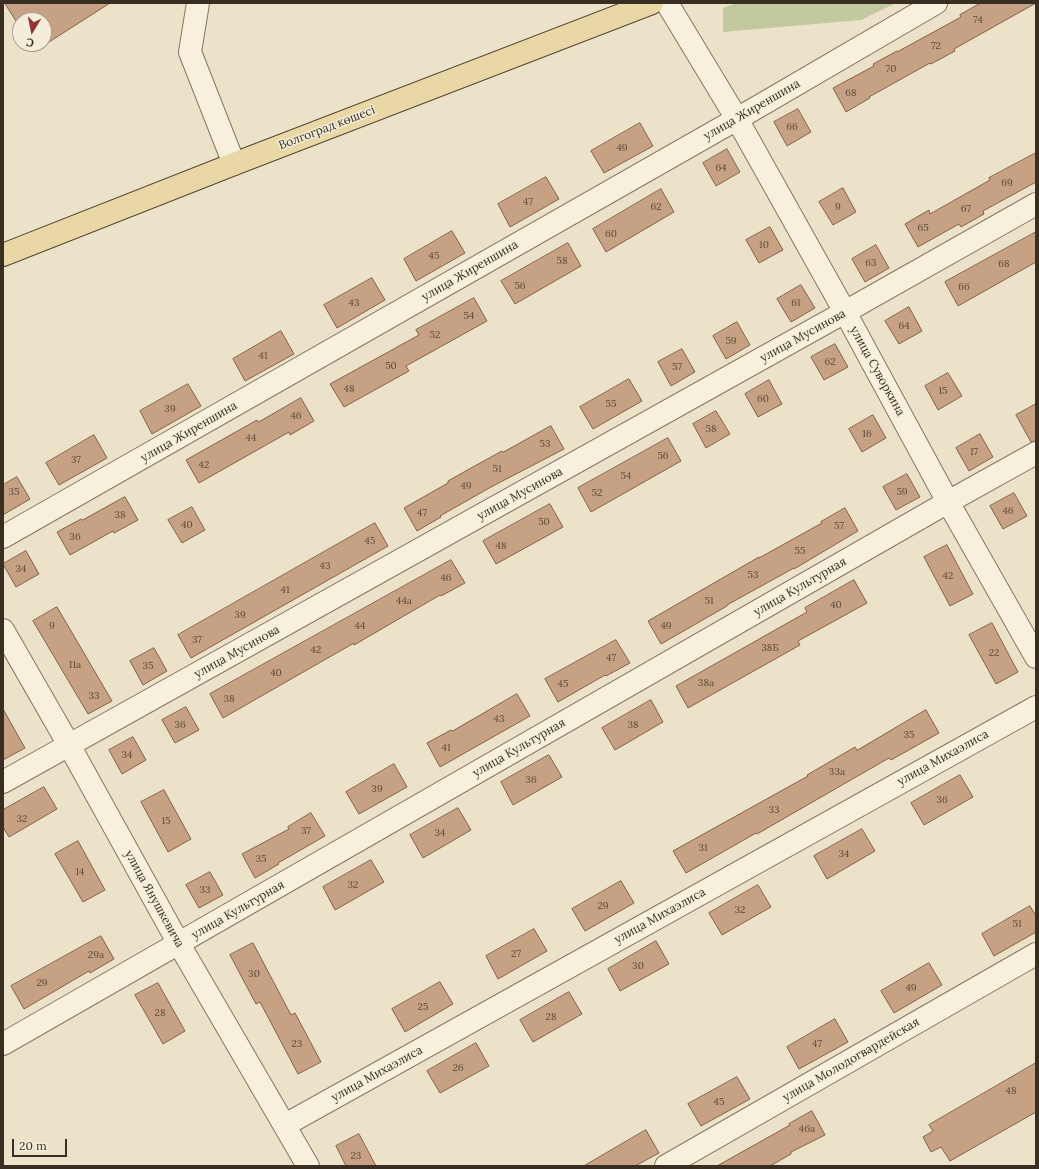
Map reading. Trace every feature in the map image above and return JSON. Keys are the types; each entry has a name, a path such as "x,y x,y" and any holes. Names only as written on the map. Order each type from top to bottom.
{"main road":[{"name":"Волгоград көшесі","path":"3,255 234,164 652,3"}],"street":[{"path":"198,3 190,52 234,164"},
{"name":"улица Суворкина","path":"667,3 737,119 845,312 948,502 1036,657"},
{"name":"улица Жиреншина","path":"3,537 737,119 936,3"},
{"name":"улица Мусинова","path":"3,782 1036,204"},
{"name":"улица Культурная","path":"3,1044 1036,453"},
{"name":"улица Янушкевича","path":"3,630 69,745 179,944 308,1166"},
{"name":"улица Михаэлиса","path":"285,1126 1036,707"},
{"name":"улица Молодогвардейская","path":"666,1166 1036,954"}],"green space":[{"path":"736,3 896,3 861,20 723,32 723,8"}],"building":[{"path":"5,3 110,3 52,40 52,12 12,12 12,14"},
{"path":"981,3 1036,3 954,49 955,51 931,64 930,63 869,97 870,98 846,112 833,88 874,66 873,64 961,17 960,15"},
{"path":"798,109 811,132 787,146 774,122"},
{"path":"640,123 653,146 604,173 591,151"},
{"path":"727,149 740,172 716,186 703,163"},
{"path":"1036,153 1036,182 983,211 984,214 961,227 959,224 918,247 905,224 929,210 930,214 990,180 989,178"},
{"path":"546,177 559,199 510,227 498,204"},
{"path":"843,188 856,212 833,225 819,202"},
{"path":"661,189 674,212 606,252 593,229"},
{"path":"770,227 783,250 759,263 746,240"},
{"path":"452,231 465,253 416,281 404,259"},
{"path":"1036,232 1036,262 958,306 945,282"},
{"path":"568,243 581,266 515,304 501,281"},
{"path":"876,245 889,268 865,282 852,259"},
{"path":"372,278 385,300 337,328 324,305"},
{"path":"801,285 815,308 791,322 777,299"},
{"path":"474,298 487,321 406,366 409,371 344,407 330,384 419,335 416,330"},
{"path":"909,307 922,331 899,344 885,321"},
{"path":"737,322 750,345 726,359 713,336"},
{"path":"281,331 294,354 245,381 233,359"},
{"path":"835,344 848,367 824,380 811,357"},
{"path":"682,349 695,372 671,386 658,362"},
{"path":"948,373 962,396 938,410 925,386"},
{"path":"629,379 642,401 593,429 580,407"},
{"path":"769,380 782,404 758,417 745,394"},
{"path":"188,384 201,406 152,434 140,411"},
{"path":"301,398 314,421 290,435 289,432 199,483 186,460 257,420 258,422"},
{"path":"1036,404 1036,441 1031,442 1016,415"},
{"path":"716,411 730,434 706,448 693,424"},
{"path":"873,415 886,438 862,452 849,429"},
{"path":"551,426 564,449 491,487 417,531 404,508 471,468"},
{"path":"980,434 993,457 969,471 956,448"},
{"path":"94,435 107,458 59,485 46,463"},
{"path":"668,438 681,461 591,512 578,488"},
{"path":"907,474 920,497 896,510 883,487"},
{"path":"17,477 30,499 3,515 3,485"},
{"path":"1014,493 1027,516 1003,529 990,506"},
{"path":"125,497 138,520 114,533 113,531 70,555 57,532"},
{"path":"550,504 563,527 496,564 483,541"},
{"path":"192,507 205,530 182,543 168,520"},
{"path":"845,508 858,531 661,644 648,621 759,557 822,523 821,522"},
{"path":"375,523 388,546 191,658 178,635"},
{"path":"947,545 973,594 950,606 924,557"},
{"path":"26,551 39,574 16,587 3,564"},
{"path":"451,560 465,583 441,596 440,595 223,718 210,694"},
{"path":"854,580 867,603 798,641 800,645 688,708 676,686 807,612 805,608"},
{"path":"57,607 112,701 88,714 33,621"},
{"path":"992,623 1018,672 996,684 969,635"},
{"path":"616,640 630,663 606,676 605,675 558,702 545,679"},
{"path":"154,648 167,671 143,685 130,661"},
{"path":"517,694 530,716 440,767 427,743 451,730 452,731"},
{"path":"651,700 663,722 615,750 602,728"},
{"path":"186,707 199,730 175,743 162,720"},
{"path":"3,709 25,748 3,760"},
{"path":"926,710 939,733 891,760 889,758 686,873 673,851 808,776 807,775 855,747 857,750"},
{"path":"133,737 146,760 122,774 109,750"},
{"path":"549,755 562,777 513,805 501,782"},
{"path":"394,764 407,787 359,814 346,792"},
{"path":"960,775 973,797 924,825 911,803"},
{"path":"44,787 57,809 9,837 3,827 3,810"},
{"path":"164,790 191,839 168,852 141,802"},
{"path":"458,808 471,830 423,858 410,835"},
{"path":"311,813 325,836 255,878 242,854 289,829 288,827"},
{"path":"862,829 875,851 827,879 814,856"},
{"path":"78,841 105,890 83,902 55,854"},
{"path":"371,860 384,882 335,910 323,887"},
{"path":"210,872 223,895 199,908 186,885"},
{"path":"621,881 634,903 585,931 572,909"},
{"path":"758,885 771,907 722,935 709,913"},
{"path":"1030,906 1036,916 1036,932 994,956 982,934"},
{"path":"534,929 547,951 498,979 486,956"},
{"path":"101,936 114,959 90,973 89,971 24,1009 11,986"},
{"path":"656,941 669,964 620,991 608,969"},
{"path":"253,943 291,1015 295,1013 321,1062 298,1074 260,1002 256,1004 230,955"},
{"path":"929,963 942,985 894,1013 881,991"},
{"path":"440,982 453,1004 405,1032 392,1009"},
{"path":"158,983 185,1031 163,1044 135,995"},
{"path":"569,992 582,1014 533,1042 520,1020"},
{"path":"835,1019 848,1042 799,1069 787,1047"},
{"path":"476,1043 489,1066 440,1093 427,1071"},
{"path":"1036,1063 1036,1112 950,1161 941,1147 931,1152 923,1137 933,1131 929,1125"},
{"path":"737,1077 750,1099 701,1126 688,1104"},
{"path":"812,1111 825,1135 791,1152 791,1154 770,1166 717,1166 790,1125 789,1124"},
{"path":"646,1130 659,1153 635,1166 584,1166"},
{"path":"359,1134 376,1166 346,1166 336,1146"}]}
